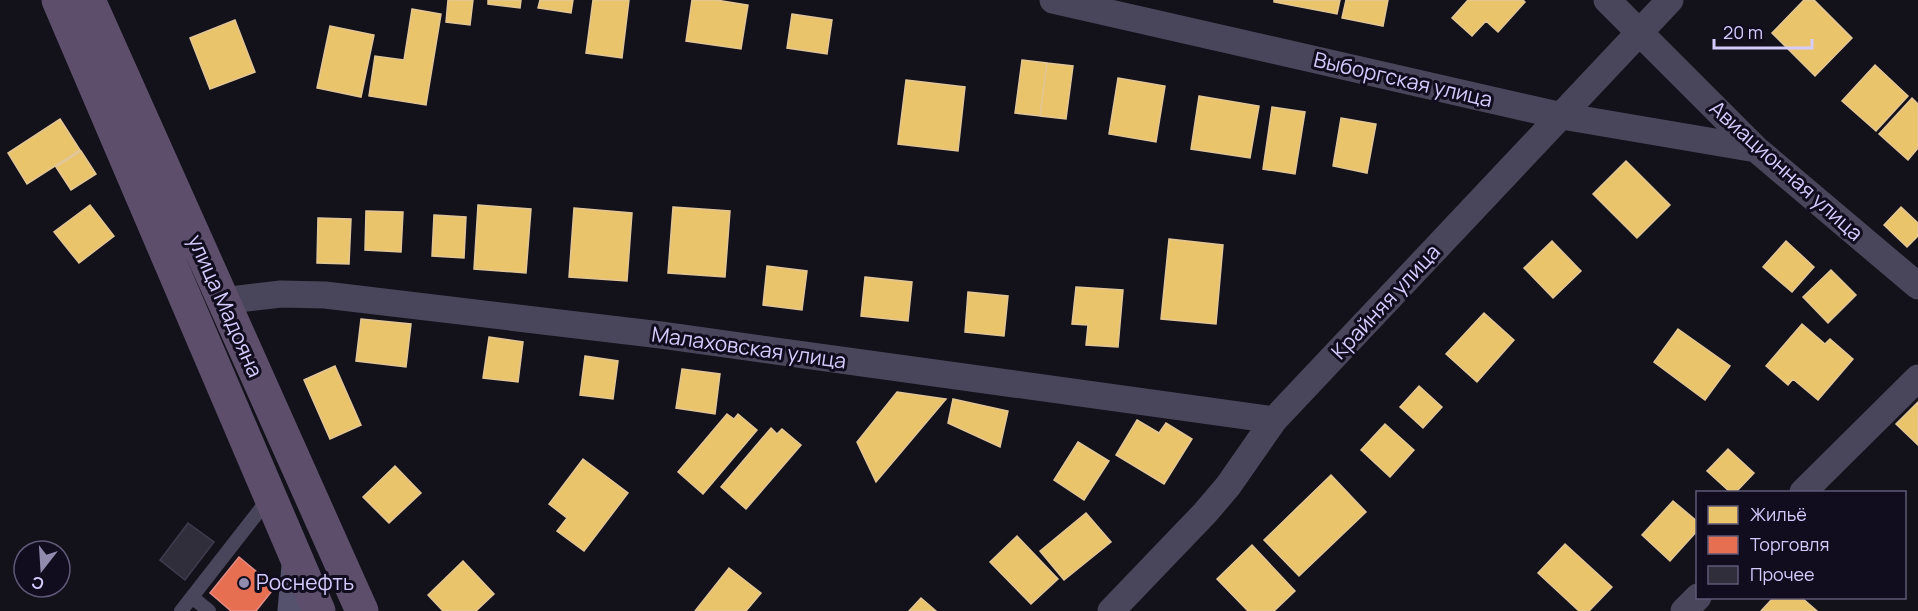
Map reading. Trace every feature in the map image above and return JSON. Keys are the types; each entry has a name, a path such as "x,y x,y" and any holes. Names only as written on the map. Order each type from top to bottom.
{"main road":[{"name":"улица Мадояна","path":"58,0 319,611"},
{"name":"улица Мадояна","path":"89,0 362,611"},
{"path":"294,611 298,566"}],"street":[{"name":"Выборгская улица","path":"1053,0 1562,116 1756,149"},
{"name":"Авиационная улица","path":"1607,0 1756,149 1918,286"},
{"name":"Крайняя улица","path":"1111,611 1205,513 1228,486 1274,420 1670,0"},
{"name":"Малаховская улица","path":"222,301 280,294 325,295 673,337 1274,420"},
{"path":"1804,491 1918,378"},
{"path":"1683,611 1696,599"}],"lane":[{"path":"180,611 270,497"},
{"path":"192,597 209,611"}],"building: Жильё":[{"path":"448,0 473,0 470,25 446,22"},
{"path":"488,0 521,0 520,8 488,4"},
{"path":"540,0 573,0 571,13 538,8"},
{"path":"593,0 629,0 622,58 586,53"},
{"path":"692,0 716,0 748,5 741,49 686,41"},
{"path":"1274,0 1340,0 1337,14 1274,2"},
{"path":"1346,0 1388,0 1383,26 1342,18"},
{"path":"1468,0 1523,0 1525,2 1498,32 1486,21 1472,36 1452,18"},
{"path":"1804,0 1814,0 1852,38 1815,76 1772,33"},
{"path":"412,9 441,14 426,105 369,96 375,56 404,60"},
{"path":"792,14 832,20 827,54 787,48"},
{"path":"235,20 255,72 210,89 190,38"},
{"path":"330,26 374,35 361,97 317,88"},
{"path":"1022,60 1047,63 1040,116 1015,113"},
{"path":"1047,63 1073,66 1066,119 1040,116"},
{"path":"1875,65 1908,96 1876,131 1842,101"},
{"path":"1118,78 1165,86 1156,142 1109,134"},
{"path":"906,80 965,87 958,151 898,144"},
{"path":"1199,96 1259,106 1250,158 1191,149"},
{"path":"1912,98 1918,104 1918,148 1908,160 1879,134"},
{"path":"1272,107 1305,112 1295,174 1263,169"},
{"path":"1341,118 1376,124 1367,173 1333,166"},
{"path":"60,119 80,150 27,184 8,153"},
{"path":"81,151 96,174 71,190 56,167"},
{"path":"1626,161 1670,205 1637,238 1593,194"},
{"path":"90,205 114,236 79,263 54,232"},
{"path":"478,205 531,209 526,273 474,269"},
{"path":"673,207 730,211 725,277 668,273"},
{"path":"1901,207 1918,223 1918,236 1907,247 1884,225"},
{"path":"574,208 632,213 627,281 569,277"},
{"path":"366,211 403,212 401,252 365,250"},
{"path":"434,215 466,217 464,258 432,256"},
{"path":"318,218 351,219 349,264 317,263"},
{"path":"1169,239 1223,245 1216,324 1161,319"},
{"path":"1552,241 1581,271 1553,298 1524,268"},
{"path":"1786,241 1814,267 1792,292 1763,267"},
{"path":"767,266 807,271 802,310 763,305"},
{"path":"1831,270 1856,295 1828,323 1803,297"},
{"path":"865,277 912,282 908,321 861,316"},
{"path":"1076,287 1123,290 1118,347 1086,345 1088,325 1072,324"},
{"path":"968,292 1008,296 1004,336 965,332"},
{"path":"1484,313 1514,340 1477,382 1446,354"},
{"path":"361,319 411,324 406,367 356,361"},
{"path":"1802,324 1825,344 1830,339 1853,359 1818,400 1793,379 1788,385 1766,366"},
{"path":"1678,329 1730,366 1705,400 1654,362"},
{"path":"489,337 523,342 518,382 483,378"},
{"path":"585,356 618,361 613,399 580,395"},
{"path":"335,366 361,425 330,439 304,380"},
{"path":"682,369 720,374 715,414 676,408"},
{"path":"1419,386 1442,407 1423,428 1400,407"},
{"path":"897,392 946,399 876,482 857,442"},
{"path":"953,399 1008,411 1000,447 948,423"},
{"path":"1918,402 1918,445 1896,424"},
{"path":"727,414 734,419 738,414 757,430 703,494 678,472"},
{"path":"1137,420 1159,433 1166,423 1192,439 1164,484 1116,455"},
{"path":"1385,424 1414,450 1390,477 1361,450"},
{"path":"771,428 777,434 782,429 801,445 746,509 721,487"},
{"path":"1078,442 1109,461 1084,500 1054,480"},
{"path":"1728,449 1754,473 1737,491 1729,491 1707,471"},
{"path":"583,459 628,493 584,551 557,531 567,518 549,504"},
{"path":"395,466 421,493 389,523 363,497"},
{"path":"1331,475 1366,512 1299,576 1264,540"},
{"path":"1673,501 1696,520 1696,532 1670,561 1642,535"},
{"path":"1086,513 1111,542 1064,580 1040,551"},
{"path":"1017,536 1058,579 1031,604 990,562"},
{"path":"1565,544 1612,587 1589,611 1579,611 1538,573"},
{"path":"1252,545 1295,591 1274,611 1248,611 1217,579"},
{"path":"463,561 494,594 476,611 443,611 428,595"},
{"path":"729,568 761,593 746,611 695,611"},
{"path":"921,598 936,611 909,611"},
{"path":"1772,599 1803,599 1817,611 1761,611"}],"building: Торговля":[{"path":"239,557 275,587 256,611 231,611 210,593"}],"building: Прочее":[{"path":"188,523 214,542 185,580 160,560"}],"place":[{"name":"Роснефть","path":"244,583"}]}
